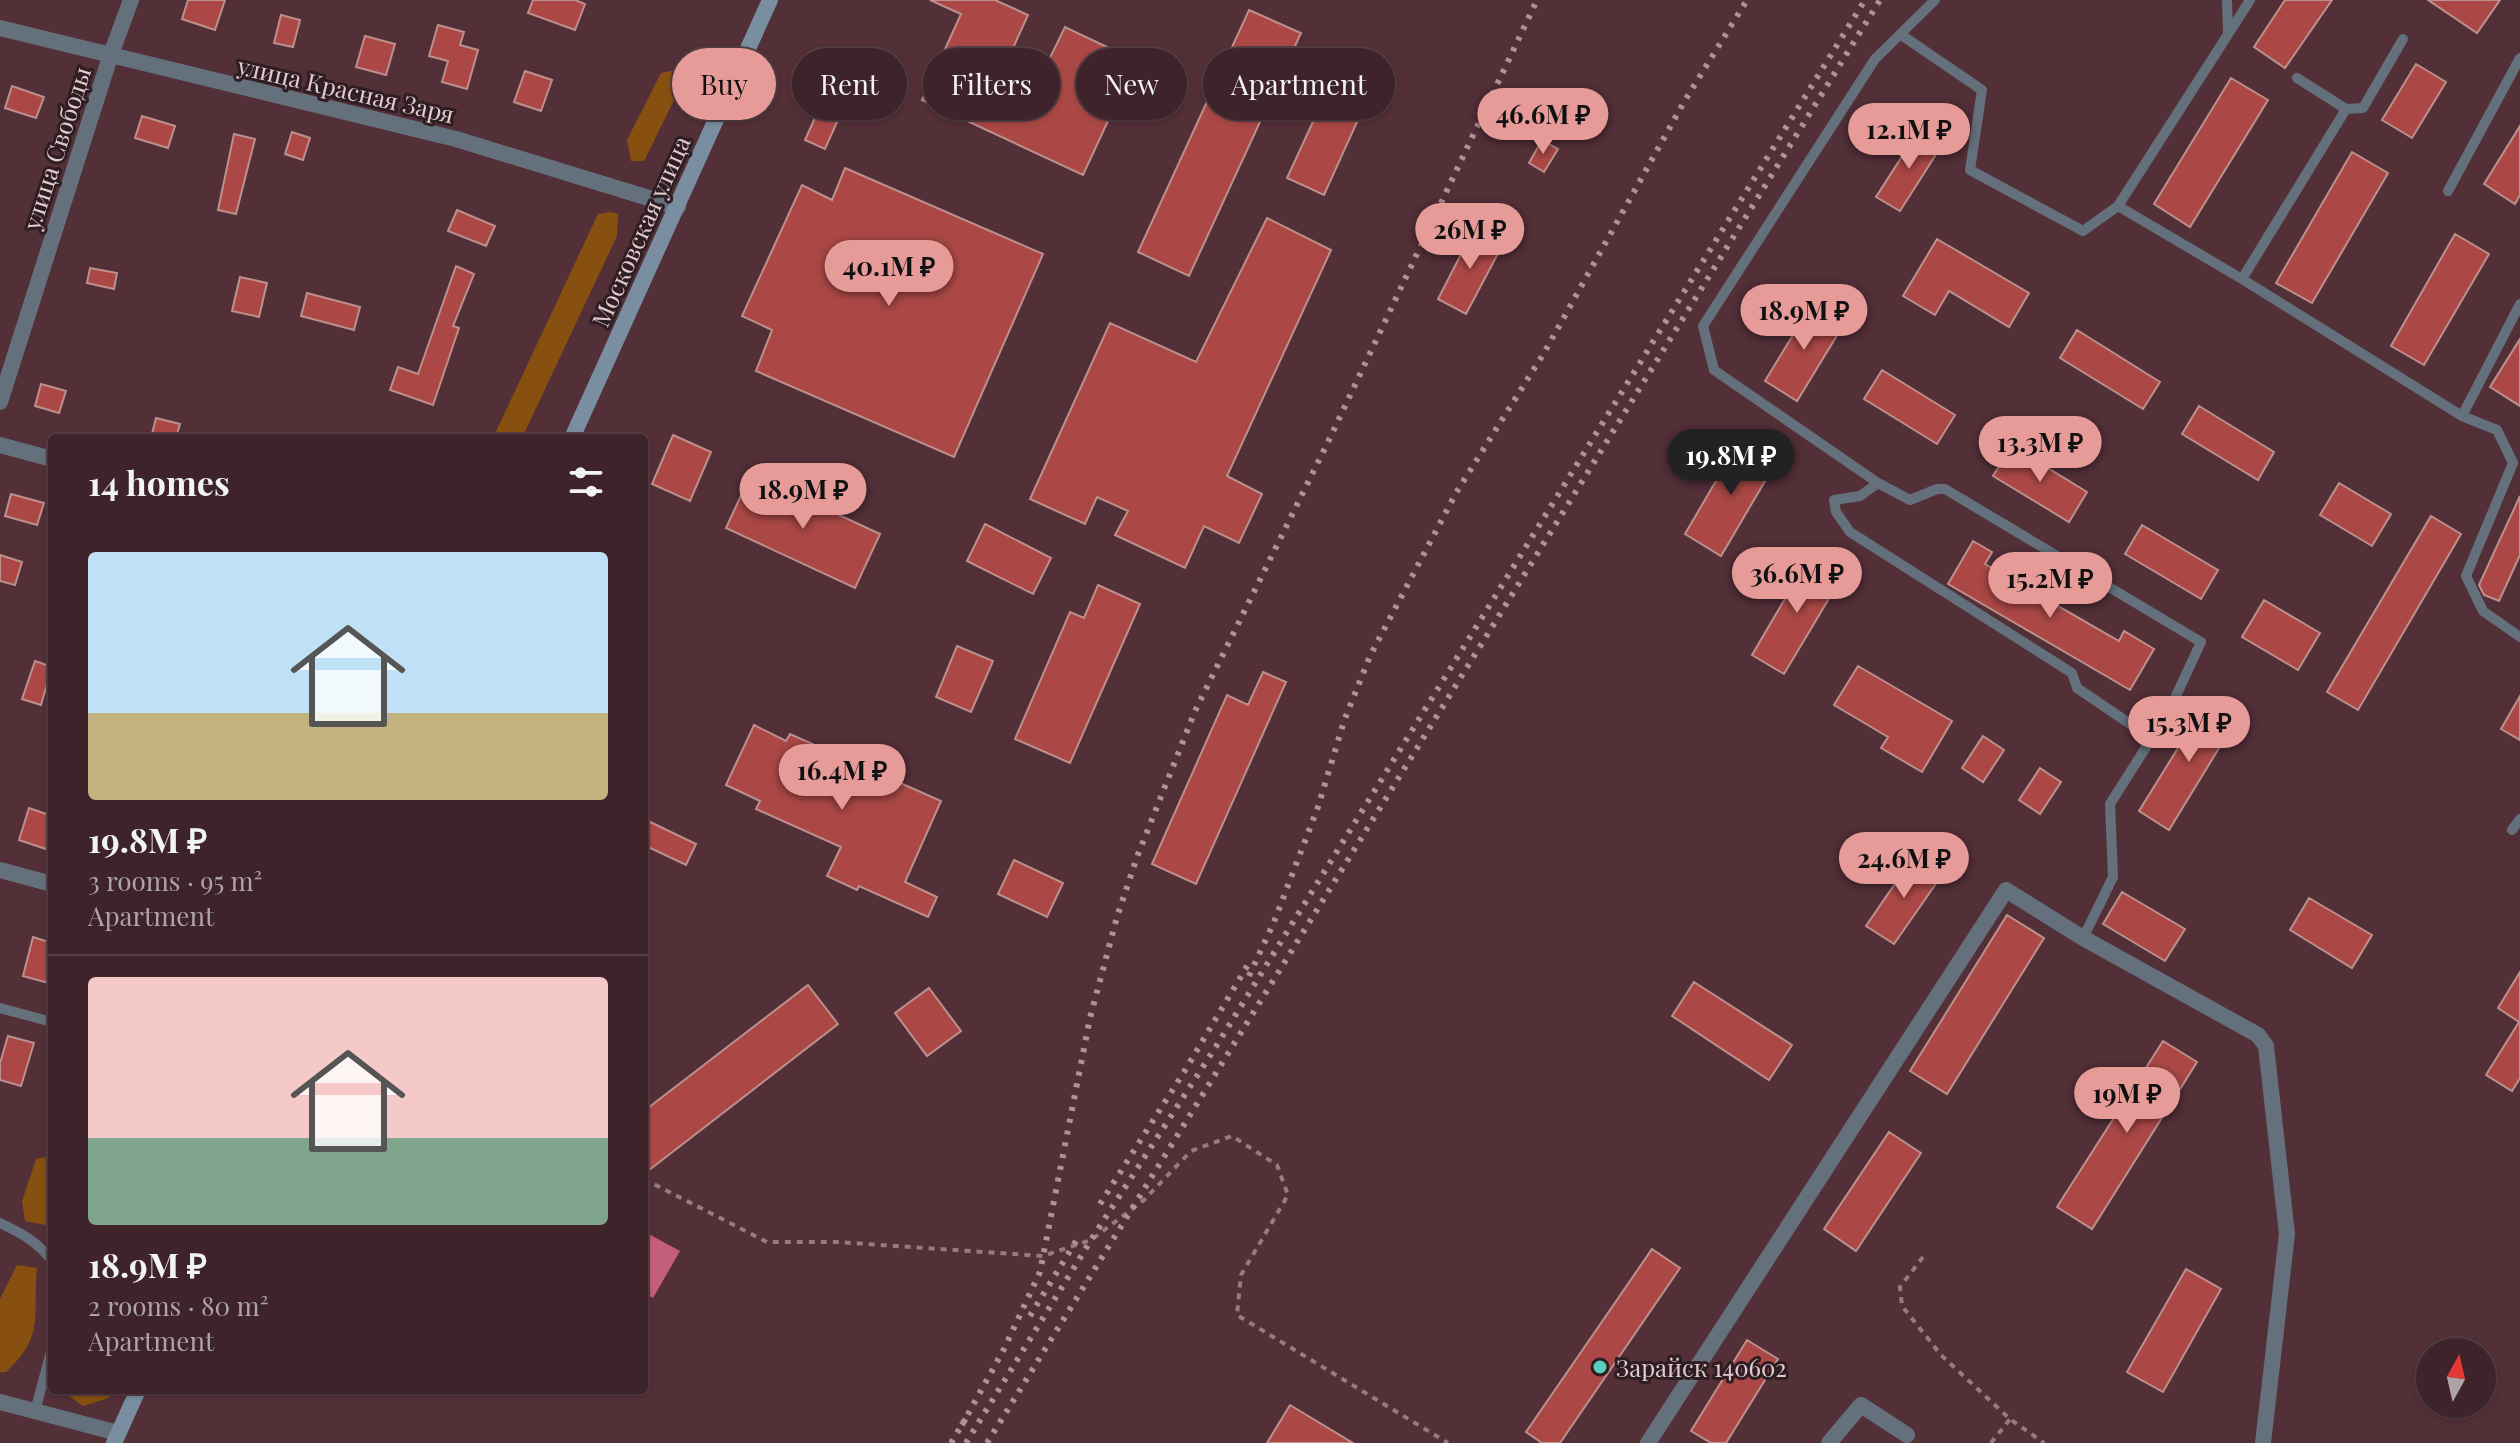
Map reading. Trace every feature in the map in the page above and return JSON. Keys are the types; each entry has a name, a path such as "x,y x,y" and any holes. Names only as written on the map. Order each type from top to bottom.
{"main road":[{"name":"Московская улица","path":"574,434 770,0"},
{"path":"116,1438 136,1394"}],"street":[{"name":"улица Свободы","path":"0,402 131,0"},
{"name":"улица Красная Заря","path":"0,28 456,139 678,207"},
{"path":"0,445 48,458"},
{"path":"0,870 48,883"},
{"path":"1648,1443 2006,890 2083,938 2258,1035 2266,1046 2287,1234 2263,1443"},
{"path":"0,1402 116,1438"},
{"path":"1829,1443 1861,1405 1907,1435"}],"lane":[{"path":"1935,0 1875,59 1703,326 1714,370 1878,483 1910,500 1945,489 2201,642 2169,711 2110,804 2113,877 2083,938"},
{"path":"2227,0 2228,35"},
{"path":"1900,34 1982,90 1970,170 2083,231 2118,206 2250,0"},
{"path":"2297,78 2346,109 2363,108 2403,39"},
{"path":"2448,191 2520,58"},
{"path":"2242,279 2346,109"},
{"path":"2118,206 2462,416 2497,430 2513,463 2466,576 2483,611 2520,637"},
{"path":"2462,416 2520,304"},
{"path":"1878,483 1860,496 1834,500 1836,512 1850,532 2072,673 2077,688 2151,738"},
{"path":"2512,830 2520,819"},
{"path":"0,1008 48,1021"},
{"path":"0,1223 26,1235 48,1256"},
{"path":"35,1411 48,1363"}],"path":[{"path":"648,1181 767,1242 837,1242 1043,1256 1091,1240 1144,1200 1191,1151 1232,1136 1277,1165 1288,1195 1241,1275 1237,1315 1448,1443"},
{"path":"1923,1257 1900,1287 1902,1306 1941,1355 2010,1419 2044,1443"},
{"path":"1991,1443 2010,1419"}],"shaded area":[{"path":"672,71 672,104 644,161 631,161 627,140 661,73"},
{"path":"598,214 618,214 617,236 524,434 495,434"},
{"path":"48,1158 48,1215 45,1225 25,1221 22,1201 36,1159"},
{"path":"648,1234 680,1251 653,1298 648,1295"},
{"path":"17,1265 37,1268 35,1324 19,1359 6,1372 0,1372 0,1299"},
{"path":"66,1394 110,1394 109,1398 83,1406"}],"building":[{"path":"188,0 225,0 215,30 182,19"},
{"path":"533,0 575,0 585,4 575,30 528,13"},
{"path":"930,0 995,0 1028,15 1013,48 946,48 961,14"},
{"path":"2285,0 2332,0 2285,68 2254,47"},
{"path":"2428,0 2500,0 2477,33"},
{"path":"1249,10 1301,33 1294,48 1232,48"},
{"path":"281,15 300,20 293,47 274,43"},
{"path":"438,25 464,32 460,45 478,50 467,89 442,82 448,61 429,56"},
{"path":"1065,27 1107,47 1076,48 1076,120 1108,120 1083,175 965,120 1060,120 1060,48 1055,48"},
{"path":"365,36 395,44 386,75 356,67"},
{"path":"2416,64 2446,82 2412,138 2382,120"},
{"path":"525,71 552,80 541,111 514,102"},
{"path":"2231,78 2268,100 2190,227 2154,204"},
{"path":"12,86 44,97 36,118 5,108"},
{"path":"1203,110 1203,120 1261,120 1189,276 1138,252"},
{"path":"142,116 175,126 168,148 135,138"},
{"path":"814,120 838,120 825,149 805,140"},
{"path":"1314,120 1358,120 1324,195 1287,178"},
{"path":"2520,126 2520,195 2515,204 2484,184"},
{"path":"1919,130 1942,145 1900,211 1876,197"},
{"path":"292,132 310,138 303,160 285,154"},
{"path":"234,134 255,139 236,214 218,210"},
{"path":"1542,140 1558,149 1544,172 1529,163"},
{"path":"2352,152 2388,173 2312,303 2276,283"},
{"path":"845,168 1043,254 954,457 756,371 772,330 742,316 802,185 832,200"},
{"path":"457,210 495,226 486,246 448,231"},
{"path":"1267,218 1331,250 1227,476 1262,494 1239,543 1204,526 1185,568 1115,535 1128,511 1097,497 1085,524 1030,499 1110,323 1196,362"},
{"path":"1474,229 1503,244 1466,314 1438,299"},
{"path":"2455,234 2489,254 2424,365 2391,346"},
{"path":"1937,239 2029,293 2009,327 1949,291 1935,315 1903,296"},
{"path":"456,266 474,274 453,326 459,328 433,405 390,390 398,367 418,374"},
{"path":"90,268 117,273 114,289 87,283"},
{"path":"240,277 267,283 259,317 232,311"},
{"path":"307,293 360,307 354,330 301,316"},
{"path":"1812,304 1844,324 1797,401 1765,381"},
{"path":"2077,330 2160,382 2143,409 2060,358"},
{"path":"2520,339 2520,406 2490,387"},
{"path":"1882,370 1955,415 1937,444 1864,399"},
{"path":"41,384 66,391 59,413 35,406"},
{"path":"2199,406 2274,452 2258,480 2182,434"},
{"path":"156,418 180,424 177,434 152,434"},
{"path":"673,435 711,452 690,501 652,484"},
{"path":"1741,438 1778,459 1721,556 1685,534"},
{"path":"2012,446 2087,492 2069,522 1993,476"},
{"path":"751,474 880,534 855,588 726,528"},
{"path":"2339,483 2391,514 2372,546 2320,515"},
{"path":"11,494 44,503 37,525 5,516"},
{"path":"2520,496 2520,555 2499,601 2484,595 2479,585"},
{"path":"2431,516 2461,534 2358,710 2327,692"},
{"path":"985,524 1051,558 1033,594 967,561"},
{"path":"2142,525 2218,570 2201,599 2125,554"},
{"path":"1973,541 1992,552 1985,564 2119,641 2124,631 2154,649 2130,690 1948,584"},
{"path":"0,555 22,562 15,585 0,581"},
{"path":"1810,556 1843,575 1784,674 1752,655"},
{"path":"1098,585 1140,604 1070,763 1015,739 1070,612 1084,618"},
{"path":"2264,600 2320,633 2298,670 2242,637"},
{"path":"957,646 993,661 971,712 936,697"},
{"path":"35,661 48,666 48,681 41,705 22,699"},
{"path":"1858,666 1952,721 1922,772 1881,748 1888,737 1834,705"},
{"path":"1263,672 1286,682 1196,884 1152,864 1227,695 1248,705"},
{"path":"2520,696 2520,740 2501,729"},
{"path":"2209,698 2238,717 2169,830 2139,811"},
{"path":"754,725 786,741 790,734 941,801 905,882 937,897 928,917 859,886 857,890 827,876 841,847 756,809 760,801 726,785"},
{"path":"1983,736 2004,750 1983,782 1962,768"},
{"path":"2040,768 2061,782 2040,814 2019,800"},
{"path":"29,808 48,815 48,850 19,840"},
{"path":"648,821 696,844 686,865 648,847"},
{"path":"1914,856 1942,875 1894,944 1866,926"},
{"path":"1014,860 1063,883 1047,917 998,894"},
{"path":"2122,892 2185,929 2165,961 2103,924"},
{"path":"2309,898 2372,935 2352,968 2290,930"},
{"path":"2007,915 2044,938 1947,1094 1910,1071"},
{"path":"33,937 48,942 48,983 23,976"},
{"path":"2520,972 2520,1078 2512,1091 2486,1075 2519,1022 2498,1008"},
{"path":"1694,982 1792,1045 1769,1080 1672,1016"},
{"path":"808,985 838,1024 648,1171 648,1108"},
{"path":"929,988 961,1031 927,1056 895,1013"},
{"path":"8,1036 34,1043 21,1086 0,1080 0,1063"},
{"path":"2163,1041 2197,1062 2092,1229 2057,1207"},
{"path":"1889,1132 1921,1153 1856,1251 1824,1229"},
{"path":"1652,1249 1680,1268 1560,1443 1542,1443 1526,1432"},
{"path":"2186,1269 2221,1289 2163,1392 2127,1372"},
{"path":"1747,1340 1778,1359 1726,1443 1711,1443 1691,1431"},
{"path":"1290,1405 1353,1443 1267,1443"}],"railway":[{"path":"962,1425 1004,1349 1040,1272 1090,1018 1117,917 1137,857 1195,711 1328,442 1537,0"},
{"path":"1249,976 1274,922 1318,807 1344,721 1370,656 1456,493 1544,353 1684,102 1747,0"},
{"path":"966,1443 1091,1240 1215,1048 1865,0"},
{"path":"987,1443 1880,0"},
{"path":"1100,1204 1249,963"},
{"path":"1030,1316 1076,1241"},
{"path":"951,1443 966,1418"}],"place":[{"name":"Зарайск 140602","path":"1600,1367"}]}
